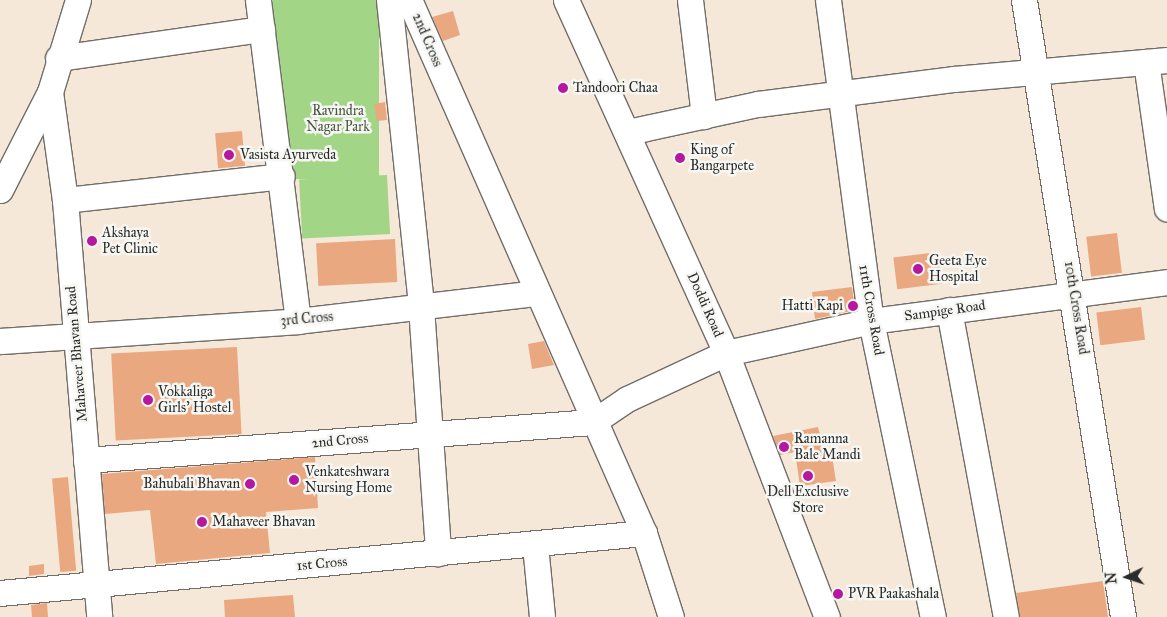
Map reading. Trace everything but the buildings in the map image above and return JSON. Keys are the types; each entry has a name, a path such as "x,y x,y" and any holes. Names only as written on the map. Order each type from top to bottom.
{"street":[{"path":"0,190 50,92 58,58 78,0"},
{"path":"258,0 282,176 298,321"},
{"path":"389,0 421,307 438,553"},
{"name":"2nd Cross","path":"394,0 411,4 593,422 644,533 671,617"},
{"name":"Doddi Road","path":"566,0 628,132 726,353 827,617"},
{"path":"690,0 704,116"},
{"name":"11th Cross Road","path":"828,0 838,96 871,321 933,617"},
{"name":"10th Cross Road","path":"1024,0 1034,72 1074,294 1123,617"},
{"path":"58,58 262,29"},
{"path":"628,132 758,104 1034,72 1156,61 1167,209"},
{"name":"Mahaveer Bhavan Road","path":"50,92 65,200 99,617"},
{"path":"65,200 282,176"},
{"name":"Sampige Road","path":"593,422 627,398 726,353 871,321 1167,282"},
{"name":"3rd Cross","path":"0,341 298,321 538,293"},
{"path":"949,310 1006,617"},
{"name":"2nd Cross","path":"86,460 593,422"},
{"name":"1st Cross","path":"0,593 535,545 644,533"},
{"path":"535,545 542,617"}],"green space":[{"name":"Ravindra Nagar Park","path":"273,0 379,0 379,179 273,179"},
{"path":"387,175 390,234 302,239 299,180"}],"place":[{"name":"Tandoori Chaa","path":"563,88"},
{"name":"Vasista Ayurveda","path":"229,155"},
{"name":"King of Bangarpete","path":"680,158"},
{"name":"Akshaya Pet Clinic","path":"92,241"},
{"name":"Geeta Eye Hospital","path":"918,269"},
{"name":"Hatti Kapi","path":"853,306"},
{"name":"Vokkaliga Girls' Hostel","path":"148,400"},
{"name":"Ramanna Bale Mandi","path":"784,447"},
{"name":"Dell Exclusive Store","path":"808,476"},
{"name":"Venkateshwara Nursing Home","path":"294,480"},
{"name":"Bahubali Bhavan","path":"250,484"},
{"name":"Mahaveer Bhavan","path":"202,522"},
{"name":"PVR Paakashala","path":"838,594"}]}
